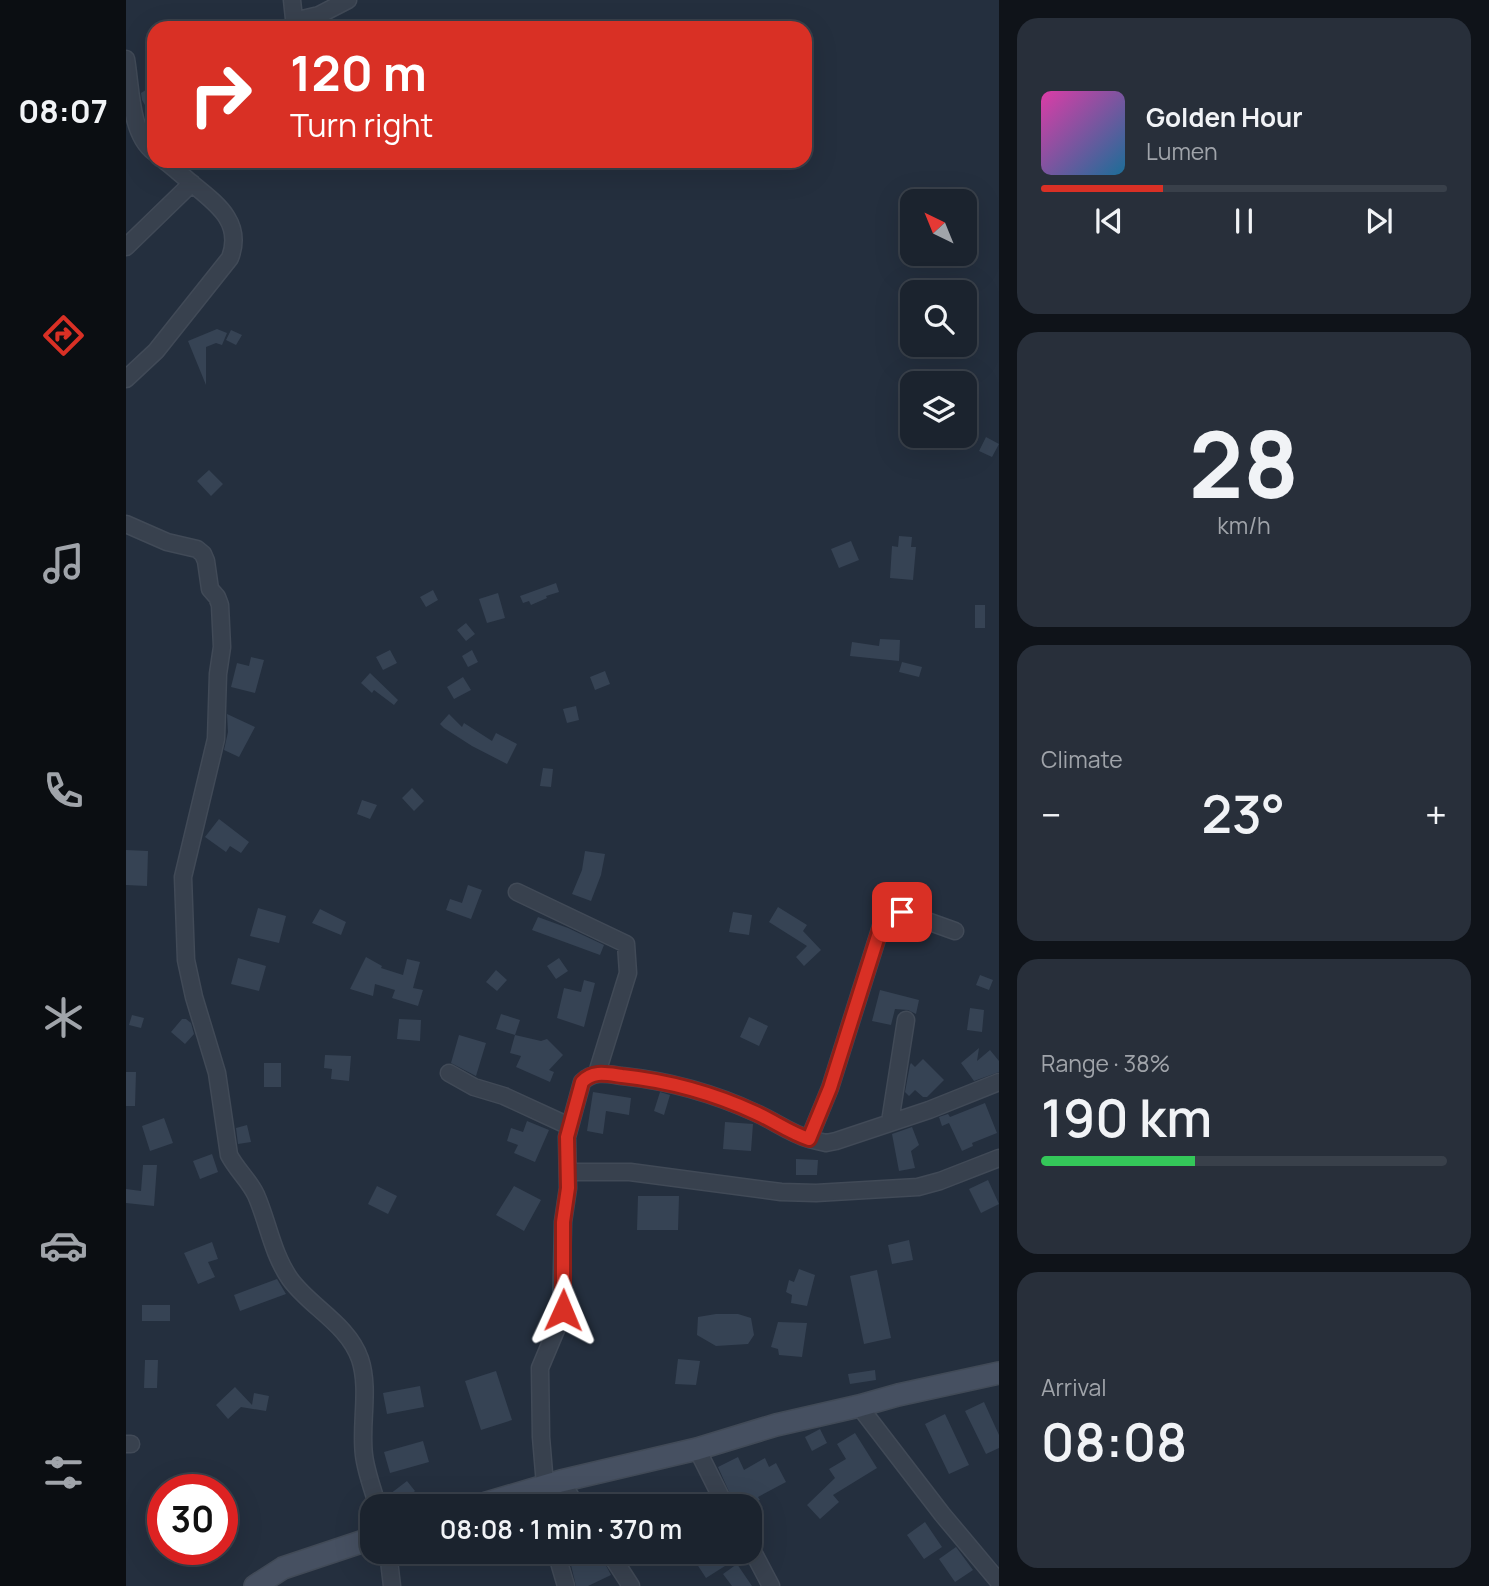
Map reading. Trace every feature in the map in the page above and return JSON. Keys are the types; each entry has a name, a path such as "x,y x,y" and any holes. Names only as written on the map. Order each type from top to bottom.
{"street":[{"path":"292,0 294,21"},
{"path":"302,21 348,0"},
{"path":"126,59 136,127 147,145"},
{"path":"126,379 156,351 230,258 233,249 233,239 225,214 214,199 173,168"},
{"path":"126,247 191,183"},
{"path":"127,526 167,542 197,549 203,554 210,589 220,605 222,648 218,674 216,739 183,877 186,960 217,1073 229,1155 257,1198 267,1231 292,1282 342,1332 360,1360 364,1403 364,1457 374,1494"},
{"path":"517,892 626,944 628,974 597,1073"},
{"path":"809,1139 830,1088 883,920 888,915 902,912 955,931"},
{"path":"890,1122 906,1020"},
{"path":"449,1073 474,1087 504,1096 569,1126"},
{"path":"999,1082 929,1110 826,1143 797,1135 756,1113 699,1091 662,1080 597,1073 587,1077 582,1082 566,1146 568,1172 563,1222 563,1310 540,1368 541,1491 776,1426 999,1373"},
{"path":"568,1172 630,1172 780,1192 816,1193 918,1187 999,1158"},
{"path":"859,1406 942,1514 999,1582"},
{"path":"697,1450 719,1494"},
{"path":"256,1586 283,1568 360,1542"},
{"path":"389,1564 392,1586"},
{"path":"560,1564 566,1586"},
{"path":"617,1564 631,1586"},
{"path":"759,1564 771,1586"}],"building":[{"path":"147,89 147,108 142,100 141,93"},
{"path":"217,329 227,333 222,345 216,343 206,347 206,385 188,341"},
{"path":"231,330 242,335 236,345 226,340"},
{"path":"986,437 999,444 992,457 979,451"},
{"path":"209,470 223,484 211,496 197,481"},
{"path":"899,536 912,537 911,547 916,547 913,580 890,578 892,546 898,547"},
{"path":"851,541 859,560 839,568 831,549"},
{"path":"556,583 559,592 531,605 529,601 523,603 520,596"},
{"path":"433,590 438,600 426,607 420,597"},
{"path":"498,593 505,618 487,623 479,599"},
{"path":"975,605 985,605 985,628 975,628"},
{"path":"466,623 475,634 466,641 457,630"},
{"path":"880,639 900,640 899,661 850,656 852,642 879,646"},
{"path":"390,650 397,663 383,670 376,657"},
{"path":"472,650 478,662 468,667 462,656"},
{"path":"251,657 264,660 255,693 231,687 237,663 249,666"},
{"path":"902,662 922,667 919,677 899,672"},
{"path":"605,671 610,684 595,690 590,677"},
{"path":"370,673 398,700 394,705 374,690 372,693 361,683"},
{"path":"463,677 471,690 454,699 447,687"},
{"path":"576,706 579,720 567,723 563,709"},
{"path":"227,714 255,727 239,757 224,750 228,732"},
{"path":"449,714 462,727 464,723 492,741 496,733 517,744 507,764 444,728 440,724"},
{"path":"543,768 553,769 551,787 540,786"},
{"path":"412,788 424,801 414,811 402,798"},
{"path":"362,800 377,805 370,819 357,814"},
{"path":"219,819 249,842 241,853 230,846 226,852 205,837"},
{"path":"126,850 148,851 147,886 126,885"},
{"path":"585,851 605,854 601,875 591,901 572,894 582,870"},
{"path":"468,885 482,890 471,919 446,910 450,899 462,903"},
{"path":"778,907 807,925 803,931 821,950 804,966 796,957 807,946 769,922"},
{"path":"258,908 286,916 279,943 250,936"},
{"path":"320,909 346,922 341,935 312,923"},
{"path":"733,912 752,915 749,935 729,932"},
{"path":"538,917 604,945 600,955 532,930"},
{"path":"366,957 382,966 381,968 403,975 407,959 420,962 413,988 423,990 418,1006 392,998 395,990 375,984 373,996 350,989"},
{"path":"238,958 266,966 259,991 231,984"},
{"path":"559,958 568,971 556,979 547,966"},
{"path":"496,970 507,980 497,991 486,982"},
{"path":"980,975 993,980 989,990 976,985"},
{"path":"584,980 595,983 584,1027 557,1018 564,988 581,992"},
{"path":"880,990 919,1000 916,1014 895,1009 891,1025 872,1021"},
{"path":"970,1008 984,1010 982,1032 967,1030"},
{"path":"501,1014 520,1020 515,1035 496,1029"},
{"path":"132,1015 144,1018 141,1028 129,1025"},
{"path":"749,1017 768,1026 759,1046 740,1037"},
{"path":"182,1019 191,1023 194,1034 185,1044 171,1032"},
{"path":"399,1019 421,1020 420,1041 397,1039"},
{"path":"459,1035 486,1043 476,1076 451,1063"},
{"path":"515,1035 541,1041 547,1039 563,1055 549,1070 554,1072 550,1082 516,1067 521,1056 510,1053"},
{"path":"979,1048 977,1061 990,1050 999,1061 999,1072 974,1081 961,1063"},
{"path":"325,1055 351,1056 349,1081 331,1079 332,1069 324,1068"},
{"path":"923,1059 944,1080 927,1097 915,1090 909,1096 905,1092 910,1065 911,1063 915,1067"},
{"path":"264,1063 281,1063 281,1087 264,1087"},
{"path":"126,1072 136,1072 135,1106 126,1106"},
{"path":"593,1092 631,1098 629,1115 606,1111 603,1134 587,1131"},
{"path":"660,1092 670,1095 664,1115 654,1111"},
{"path":"985,1103 997,1133 972,1143 973,1146 962,1151 949,1123 942,1126 939,1117 948,1114 950,1117"},
{"path":"164,1118 173,1143 150,1151 142,1126"},
{"path":"527,1121 549,1130 535,1162 514,1153 518,1145 507,1141 511,1128 523,1132"},
{"path":"725,1122 753,1124 751,1151 723,1149"},
{"path":"247,1125 251,1142 238,1144 236,1128"},
{"path":"912,1127 919,1145 911,1151 915,1168 899,1171 892,1134"},
{"path":"212,1154 218,1172 200,1179 193,1161"},
{"path":"796,1159 818,1160 817,1175 796,1175"},
{"path":"143,1165 157,1165 154,1206 126,1203 126,1189 141,1191"},
{"path":"988,1180 999,1204 981,1213 969,1189"},
{"path":"377,1186 397,1196 388,1214 368,1204"},
{"path":"514,1186 541,1200 524,1231 496,1215"},
{"path":"638,1196 679,1196 678,1230 637,1230"},
{"path":"909,1240 913,1260 892,1264 888,1245"},
{"path":"212,1242 218,1259 208,1262 215,1277 198,1284 184,1253"},
{"path":"799,1269 815,1275 807,1306 791,1303 792,1295 786,1292 789,1280 794,1282"},
{"path":"877,1270 891,1338 864,1344 850,1276"},
{"path":"277,1279 286,1294 240,1311 234,1295"},
{"path":"142,1305 170,1305 170,1321 142,1321"},
{"path":"738,1314 751,1318 754,1335 748,1344 716,1346 697,1335 698,1317"},
{"path":"778,1322 807,1323 802,1357 779,1355 778,1349 771,1347"},
{"path":"678,1359 700,1361 696,1385 675,1384"},
{"path":"145,1360 158,1360 157,1388 144,1388"},
{"path":"875,1370 876,1380 850,1384 848,1374"},
{"path":"496,1371 512,1420 481,1430 465,1381"},
{"path":"420,1386 424,1407 387,1414 383,1393"},
{"path":"235,1387 252,1405 254,1393 269,1396 266,1411 241,1407 228,1419 216,1405"},
{"path":"984,1402 999,1435 999,1448 986,1454 965,1411"},
{"path":"945,1414 969,1465 949,1474 925,1424"},
{"path":"820,1429 827,1443 812,1451 805,1437"},
{"path":"855,1433 877,1468 833,1495 839,1502 820,1519 807,1505 835,1478 829,1469 846,1459 837,1444"},
{"path":"423,1441 429,1462 390,1473 384,1452"},
{"path":"738,1457 744,1470 765,1458 769,1467 776,1463 786,1482 762,1495 730,1494 718,1467"},
{"path":"407,1481 415,1491 412,1494 390,1494"},
{"path":"925,1522 942,1547 924,1559 907,1535"},
{"path":"956,1547 973,1570 955,1582 939,1559"},
{"path":"605,1564 611,1575 588,1586 576,1586 571,1565"},
{"path":"697,1564 724,1564 725,1566 706,1578"},
{"path":"737,1564 752,1586 732,1586 723,1574"}],"route":[{"path":"563,1310 563,1222 568,1188 566,1146 582,1082 597,1073 662,1080 756,1113 809,1139 830,1088 883,920 895,912 902,912"}]}
